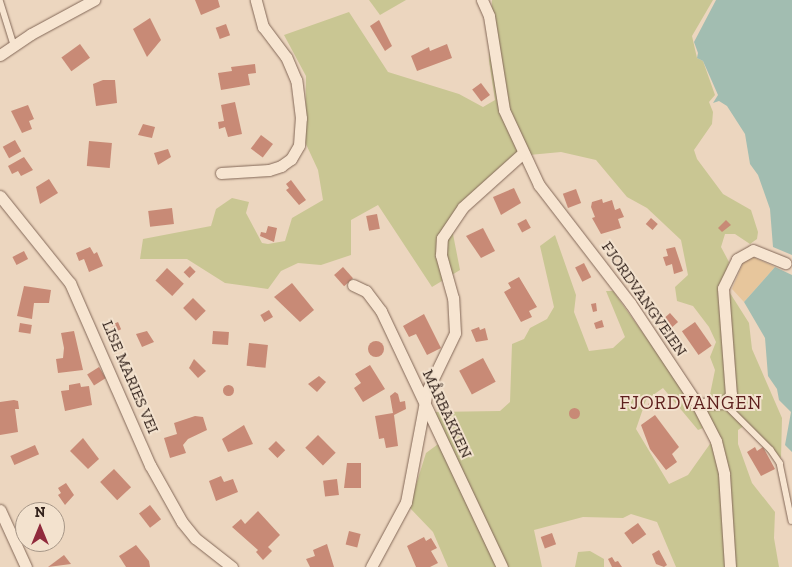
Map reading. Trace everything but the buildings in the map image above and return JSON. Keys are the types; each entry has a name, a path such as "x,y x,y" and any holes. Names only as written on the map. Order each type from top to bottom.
{"street":[{"path":"0,55 14,45 94,0"},
{"path":"221,173 269,170 291,159 299,145 301,118 296,80 286,57 263,27 256,0"},
{"name":"FJORDVANGVEIEN","path":"482,0 489,16 504,110 523,153 553,205 630,304 698,404 716,440 724,474 730,567"},
{"path":"371,567 406,502 427,391 450,347 456,326 453,298 441,254 442,238 463,207 523,153"},
{"name":"LISE MARIES VEI","path":"0,196 70,284 150,465 182,522 195,538 232,567"},
{"path":"698,404 724,403 732,387 724,325 723,288 728,275 746,251 762,251 785,263"},
{"name":"MÅRBAKKEN","path":"353,285 366,291 381,311 502,567"},
{"path":"0,510 26,567"}],"lane":[{"path":"0,0 14,45"},
{"path":"724,403 771,450 780,463 792,521"}],"shaded area":[{"path":"369,0 406,0 380,15"},
{"path":"492,0 713,0 692,36 697,58 703,61 715,95 709,102 713,112 712,124 694,150 697,159 723,194 751,210 758,232 757,239 750,244 735,234 725,234 721,247 729,262 722,282 722,298 730,293 749,323 752,349 782,418 781,458 748,423 738,430 738,444 752,483 775,512 774,538 779,567 676,567 657,522 631,514 623,518 583,517 534,530 542,567 448,567 433,532 409,507 426,453 445,439 433,412 500,411 510,402 512,344 524,339 530,328 547,319 554,307 540,246 555,235 576,295 574,312 589,351 613,348 625,337 606,291 613,291 683,389 703,428 698,430 663,388 646,400 636,429 669,484 688,475 717,434 706,414 715,370 710,357 716,342 709,327 693,306 677,301 675,287 688,275 681,240 647,208 627,197 596,160 561,152 529,155 483,194 452,229 460,270 432,287 378,205 351,220 351,255 321,265 298,263 281,271 268,289 225,283 187,259 140,259 143,239 211,226 216,209 232,198 249,202 246,213 262,243 268,244 285,241 292,218 323,200 318,170 305,142 306,76 284,35 349,12 388,72 459,94 483,107 495,100 489,61"},
{"path":"716,0 792,0 792,255 773,247 770,209 758,175 750,164 745,134 727,106 719,101 713,103 718,95 703,61 697,58 698,53 694,42"},
{"path":"775,267 792,275 792,452 785,445 791,412 779,400 777,389 768,376 765,338 744,302"},
{"path":"590,551 604,559 604,567 575,567 578,552"}],"sand":[{"path":"751,256 775,267 744,302 732,289 743,263"}],"district":[{"name":"FJORDVANGEN","path":"691,403"}]}
